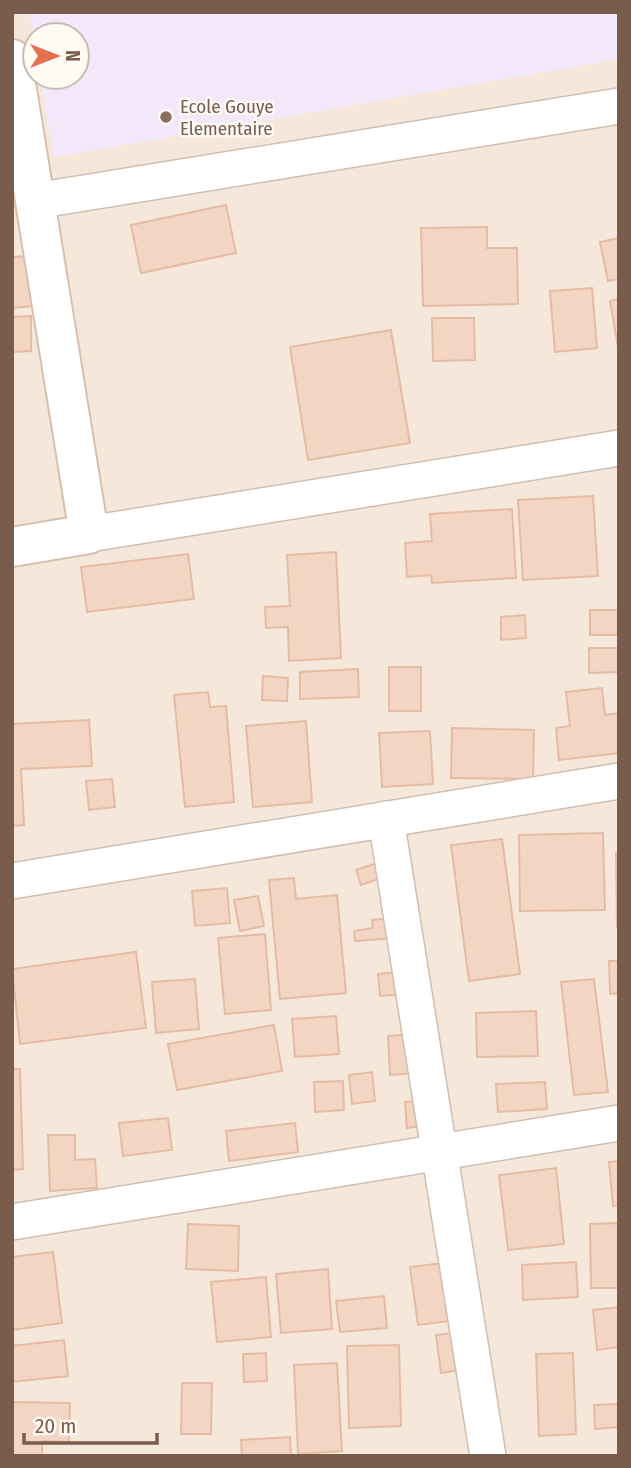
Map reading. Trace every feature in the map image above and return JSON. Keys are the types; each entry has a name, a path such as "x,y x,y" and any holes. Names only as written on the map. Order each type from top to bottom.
{"street":[{"path":"12,59 89,534"},
{"path":"35,201 619,106"},
{"path":"12,547 618,456"},
{"path":"12,881 619,781"},
{"path":"386,820 488,1456"},
{"path":"12,1222 619,1123"}],"shaded area":[{"path":"12,12 619,12 619,1456 12,1456"},
{"name":"Ecole Gouye Elementaire","path":"29,12 619,12 619,59 54,157 42,91 91,91 91,21 31,21"}],"building":[{"path":"226,205 236,253 141,273 131,225"},
{"path":"487,227 487,248 517,248 518,304 423,306 421,228"},
{"path":"619,238 619,279 608,281 600,242"},
{"path":"31,256 34,306 12,308 12,257"},
{"path":"592,288 597,348 555,352 550,291"},
{"path":"619,299 619,353 610,301"},
{"path":"31,316 31,351 12,352 12,317"},
{"path":"432,318 474,318 475,360 433,361"},
{"path":"391,330 410,443 308,460 290,347"},
{"path":"593,496 598,576 523,580 518,500"},
{"path":"512,509 516,578 432,583 431,575 407,577 405,543 432,541 430,514"},
{"path":"336,552 341,658 289,661 288,627 266,628 265,607 290,606 287,555"},
{"path":"188,554 194,599 87,612 81,567"},
{"path":"590,610 619,610 619,635 590,635"},
{"path":"525,615 526,638 501,640 501,617"},
{"path":"589,648 619,648 619,672 589,673"},
{"path":"389,667 421,667 421,711 389,711"},
{"path":"358,669 359,697 300,699 300,672"},
{"path":"263,676 288,678 287,701 262,700"},
{"path":"602,688 605,715 619,713 619,753 559,760 556,728 570,726 566,692"},
{"path":"208,692 210,707 226,706 234,802 185,807 174,695"},
{"path":"89,720 92,766 21,769 24,825 12,826 12,724"},
{"path":"306,721 312,802 253,807 246,726"},
{"path":"452,728 534,730 533,779 451,778"},
{"path":"430,731 433,784 382,787 379,733"},
{"path":"112,779 115,807 89,810 86,781"},
{"path":"603,833 605,910 520,911 519,835"},
{"path":"502,839 520,974 469,981 451,845"},
{"path":"616,853 619,853 619,927 617,927"},
{"path":"377,863 381,878 361,885 356,870"},
{"path":"294,878 296,899 337,895 346,993 280,999 269,880"},
{"path":"227,888 230,923 195,926 192,891"},
{"path":"258,896 264,926 240,931 234,900"},
{"path":"394,918 395,938 355,941 354,931 373,928 372,920"},
{"path":"265,934 271,1010 225,1014 218,938"},
{"path":"136,952 146,1028 20,1044 12,969"},
{"path":"609,961 619,961 619,993 610,994"},
{"path":"402,972 405,994 380,996 378,974"},
{"path":"195,979 199,1029 156,1033 152,982"},
{"path":"594,979 608,1092 574,1095 561,982"},
{"path":"536,1011 538,1056 477,1057 476,1013"},
{"path":"336,1016 339,1054 295,1057 292,1019"},
{"path":"274,1025 282,1071 177,1090 168,1044"},
{"path":"414,1034 416,1073 390,1075 388,1036"},
{"path":"12,1069 20,1069 23,1169 12,1170"},
{"path":"372,1072 375,1101 352,1104 349,1075"},
{"path":"343,1081 344,1110 315,1112 314,1082"},
{"path":"545,1082 547,1109 498,1112 496,1084"},
{"path":"427,1100 429,1125 407,1128 405,1102"},
{"path":"168,1118 172,1150 123,1156 119,1123"},
{"path":"295,1123 298,1152 229,1161 226,1131"},
{"path":"48,1135 75,1135 75,1160 95,1159 97,1188 50,1191"},
{"path":"619,1161 619,1205 613,1206 609,1162"},
{"path":"556,1168 564,1244 508,1250 499,1175"},
{"path":"619,1223 619,1288 591,1288 590,1224"},
{"path":"188,1224 239,1226 238,1271 186,1269"},
{"path":"53,1252 62,1323 12,1330 12,1257"},
{"path":"459,1261 466,1319 418,1325 410,1267"},
{"path":"576,1262 578,1297 523,1300 522,1265"},
{"path":"328,1269 332,1329 281,1333 276,1274"},
{"path":"266,1277 271,1337 217,1342 211,1282"},
{"path":"384,1296 387,1328 340,1332 336,1301"},
{"path":"619,1307 619,1347 597,1350 593,1310"},
{"path":"468,1331 472,1368 441,1373 436,1335"},
{"path":"64,1340 68,1376 12,1382 12,1346"},
{"path":"399,1345 401,1426 349,1428 347,1346"},
{"path":"266,1353 267,1381 244,1382 243,1354"},
{"path":"573,1353 576,1434 539,1436 536,1354"},
{"path":"337,1363 342,1451 298,1454 294,1365"},
{"path":"182,1383 212,1383 211,1434 181,1434"},
{"path":"12,1402 70,1403 69,1442 42,1441 42,1456 12,1456"},
{"path":"619,1404 619,1427 595,1429 594,1405"},
{"path":"290,1437 291,1456 242,1456 241,1440"}],"place":[{"name":"Ecole Gouye Elementaire","path":"166,117"}]}
